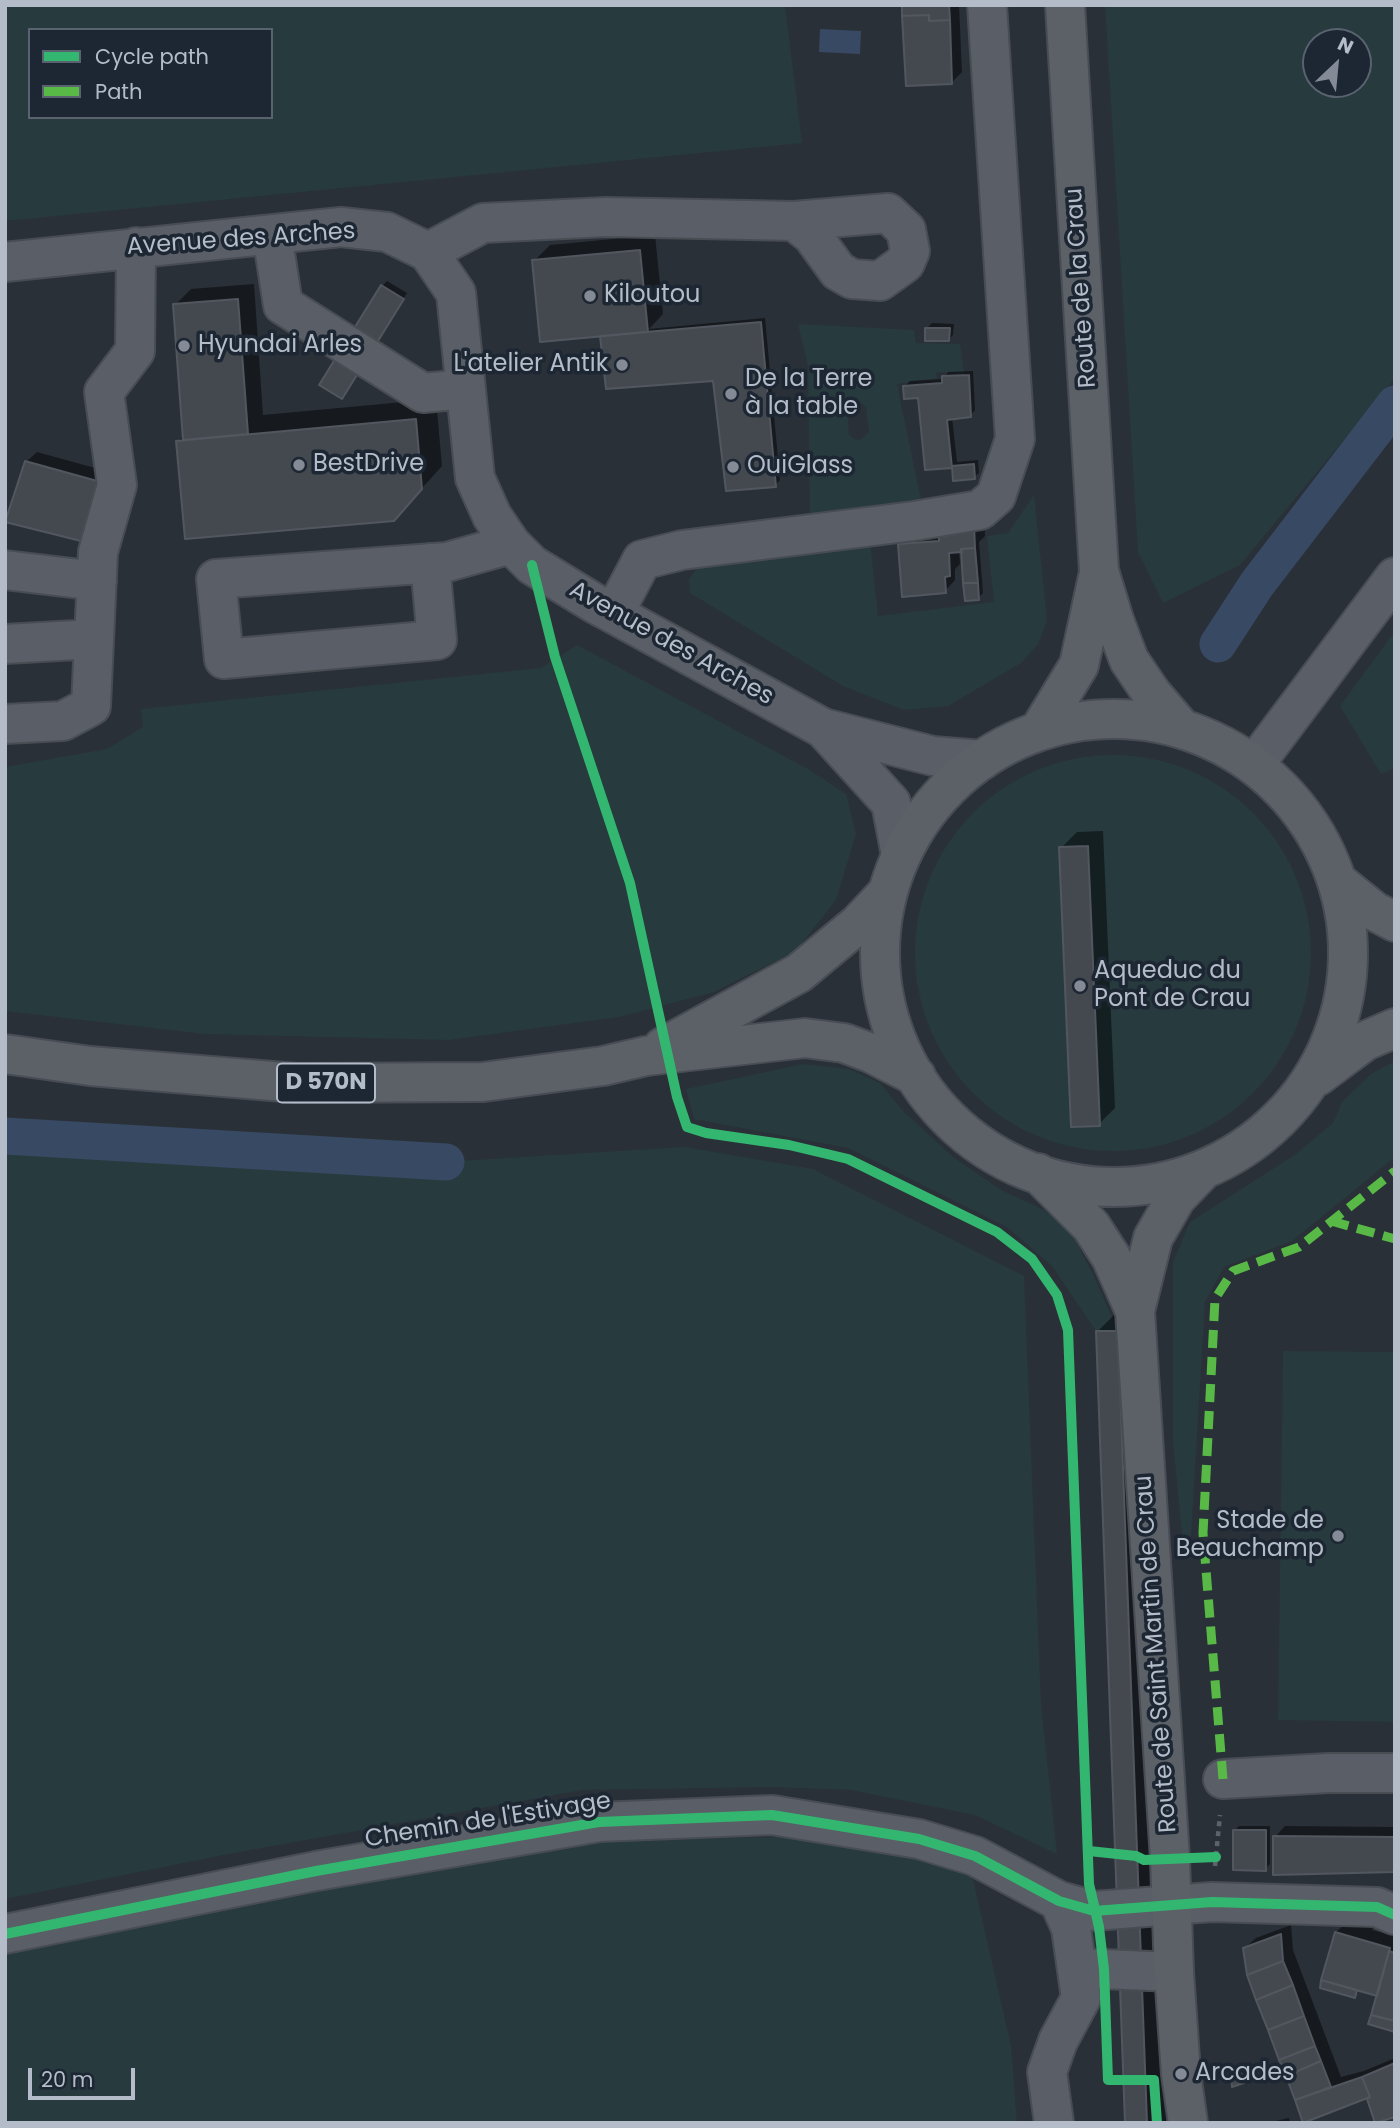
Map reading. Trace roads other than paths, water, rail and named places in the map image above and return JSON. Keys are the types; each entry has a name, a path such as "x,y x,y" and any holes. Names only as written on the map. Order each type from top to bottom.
{"main road":[{"name":"Route de la Crau","path":"1065,5 1100,571"},
{"path":"1100,571 1129,660 1152,694 1182,729"},
{"path":"1039,731 1079,665 1100,571"},
{"path":"1111,719 1147,721 1182,729 1219,744 1254,765 1282,789 1305,817 1324,849 1338,883 1348,934 1347,985 1334,1035 1311,1081 1281,1118 1245,1148 1203,1170 1163,1182 1121,1187 1079,1184 1038,1174 981,1145 949,1117 915,1076 898,1042 886,1006 881,929 888,892 901,855 922,818 949,786 1009,743 1039,731 1074,722 1111,719"},
{"path":"1338,883 1374,911 1395,922"},
{"name":"D 570N","path":"646,1056 799,973 858,924 888,892"},
{"path":"1311,1081 1365,1041 1395,1028"},
{"name":"D 570N","path":"5,1054 90,1066 296,1083 483,1082 603,1066 646,1056 805,1038 844,1043 871,1053 915,1076"},
{"name":"Route de Saint Martin de Crau","path":"1188,2123 1181,2074 1174,1972 1153,1906 1135,1311 1153,1238 1177,1198 1203,1170"},
{"name":"Route de Saint Martin de Crau","path":"1038,1174 1091,1226 1111,1257 1135,1311"}],"street":[{"path":"614,614 642,560 682,550 914,521 980,510 996,496 1015,439 987,5"},
{"path":"428,252 484,223 606,217 794,220"},
{"name":"Avenue des Arches","path":"5,262 341,227 387,232 428,252 456,293 475,478 489,510 511,544 532,565 614,614 823,728 933,756 982,760"},
{"path":"272,234 284,305 423,393 466,389"},
{"path":"5,724 63,721 91,706 98,552 117,485 104,393 135,351 136,247"},
{"path":"430,563 438,640 224,659 215,579 430,563 447,562 511,544"},
{"path":"5,570 97,581"},
{"path":"1254,765 1395,577"},
{"path":"5,644 94,639"},
{"name":"Avenue des Arches","path":"823,728 891,803 901,855"},
{"path":"1223,1779 1329,1773 1395,1773"},
{"name":"Chemin de l'Estivage","path":"5,1934 316,1871 599,1822 772,1815 919,1839 975,1856 1059,1901 1094,1911 1212,1902 1377,1907 1395,1914"},
{"path":"1054,2123 1047,2071 1058,2041 1081,1998 1071,1928 1059,1901"},
{"path":"1078,1968 1174,1972"}],"water":[{"path":"820,29 861,31 860,54 819,52"}],"waterway":[{"path":"1218,644 1257,584 1395,404"},
{"path":"5,1136 446,1162"}],"place":[{"name":"Kiloutou","path":"590,296"},
{"name":"Hyundai Arles","path":"184,346"},
{"name":"L'atelier Antik","path":"622,365"},
{"name":"De la Terre à la table","path":"731,394"},
{"name":"BestDrive","path":"299,465"},
{"name":"OuiGlass","path":"733,467"},
{"name":"Aqueduc du Pont de Crau","path":"1080,986"},
{"name":"Stade de Beauchamp","path":"1338,1536"},
{"name":"Arcades","path":"1181,2074"}]}
